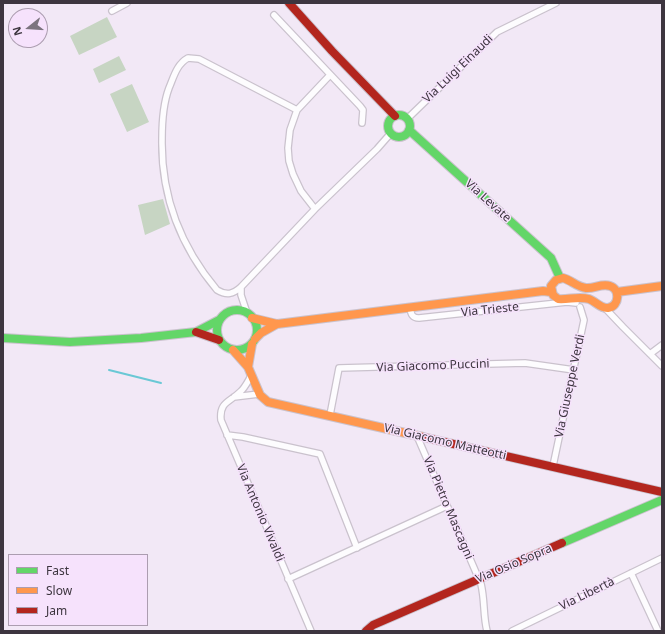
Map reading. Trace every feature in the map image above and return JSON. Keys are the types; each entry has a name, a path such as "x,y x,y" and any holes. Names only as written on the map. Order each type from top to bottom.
{"street":[{"path":"112,10 128,3"},
{"path":"289,3 332,51 395,116"},
{"name":"Via Luigi Einaudi","path":"407,119 497,32 556,3"},
{"path":"274,15 363,110 362,123"},
{"path":"296,110 195,58 188,58 179,65 167,96 162,124 163,174 175,221 194,260 217,290 223,293 228,294 234,292 241,287 315,209 377,149 391,133"},
{"path":"315,209 296,182 289,161 288,148 290,130 296,110 330,75"},
{"path":"395,116 403,116 407,119 409,130 405,135 399,137 391,133 388,124 392,118 395,116"},
{"name":"Via Levate","path":"409,130 551,258 560,278"},
{"path":"605,308 612,307 618,299 617,292 614,287 609,285 585,288 565,278 560,278 552,284 551,292 558,299 586,298 605,308 662,366"},
{"path":"617,292 662,286"},
{"path":"241,287 242,300 256,328 248,367"},
{"name":"Via Trieste","path":"278,324 544,291 551,292"},
{"name":"Via Trieste","path":"410,308 412,315 415,318 419,318 567,302 578,305"},
{"name":"Via Giuseppe Verdi","path":"553,466 584,320 578,305"},
{"path":"3,338 70,342 141,338 196,332 219,320 225,314 232,311 240,311 261,321 278,324"},
{"path":"219,320 217,330 219,340 225,347 232,350 242,350 261,333 278,324"},
{"path":"196,332 219,340"},
{"path":"650,354 662,345"},
{"path":"232,350 248,367 259,394 234,397"},
{"name":"Via Giacomo Puccini","path":"330,416 339,368 525,363 574,370"},
{"name":"Via Antonio Vivaldi","path":"251,376 240,392 223,406 221,414 227,435 311,631"},
{"name":"Via Giacomo Matteotti","path":"259,394 268,402 662,492"},
{"path":"227,435 243,437 320,454 357,548"},
{"name":"Via Pietro Mascagni","path":"417,436 481,584 484,598 484,616 487,631"},
{"name":"Via Osio Sopra","path":"366,631 373,626 662,500"},
{"path":"288,579 447,506"},
{"name":"Via Libertà","path":"512,631 662,558"},
{"path":"631,573 658,631"}],"green space":[{"path":"107,17 117,37 79,55 70,36"},
{"path":"119,56 126,70 99,83 93,69"},
{"path":"132,84 149,122 127,132 110,94"},
{"path":"163,199 170,224 145,235 138,205"}],"waterway":[{"path":"109,370 161,383"}],"traffic: fast":[{"path":"399,115 407,118 410,126 407,134 399,137 391,134 388,126 391,118 399,115"},
{"path":"409,130 551,258 560,278"},
{"path":"233,310 241,310 248,313 254,319 257,330 254,341 248,347 241,350 233,350 226,347 220,341 217,334 217,326 220,319 226,313 233,310"},
{"path":"3,338 70,342 141,338 196,332 219,320"},
{"path":"562,543 662,500"}],"traffic: slow":[{"path":"563,278 586,288 604,285 610,286 616,290 617,301 612,307 605,308 585,298 558,299 553,295 551,286 556,280 563,278"},
{"path":"617,292 662,286"},
{"path":"252,318 277,324 543,291 551,292"},
{"path":"255,339 261,333 277,324"},
{"path":"248,367 252,344"},
{"path":"233,350 248,367 260,395 268,402 423,437"}],"traffic: jam":[{"path":"289,3 332,51 395,116"},
{"path":"196,332 219,340"},
{"path":"423,437 662,492"},
{"path":"366,631 373,625 562,543"}]}
